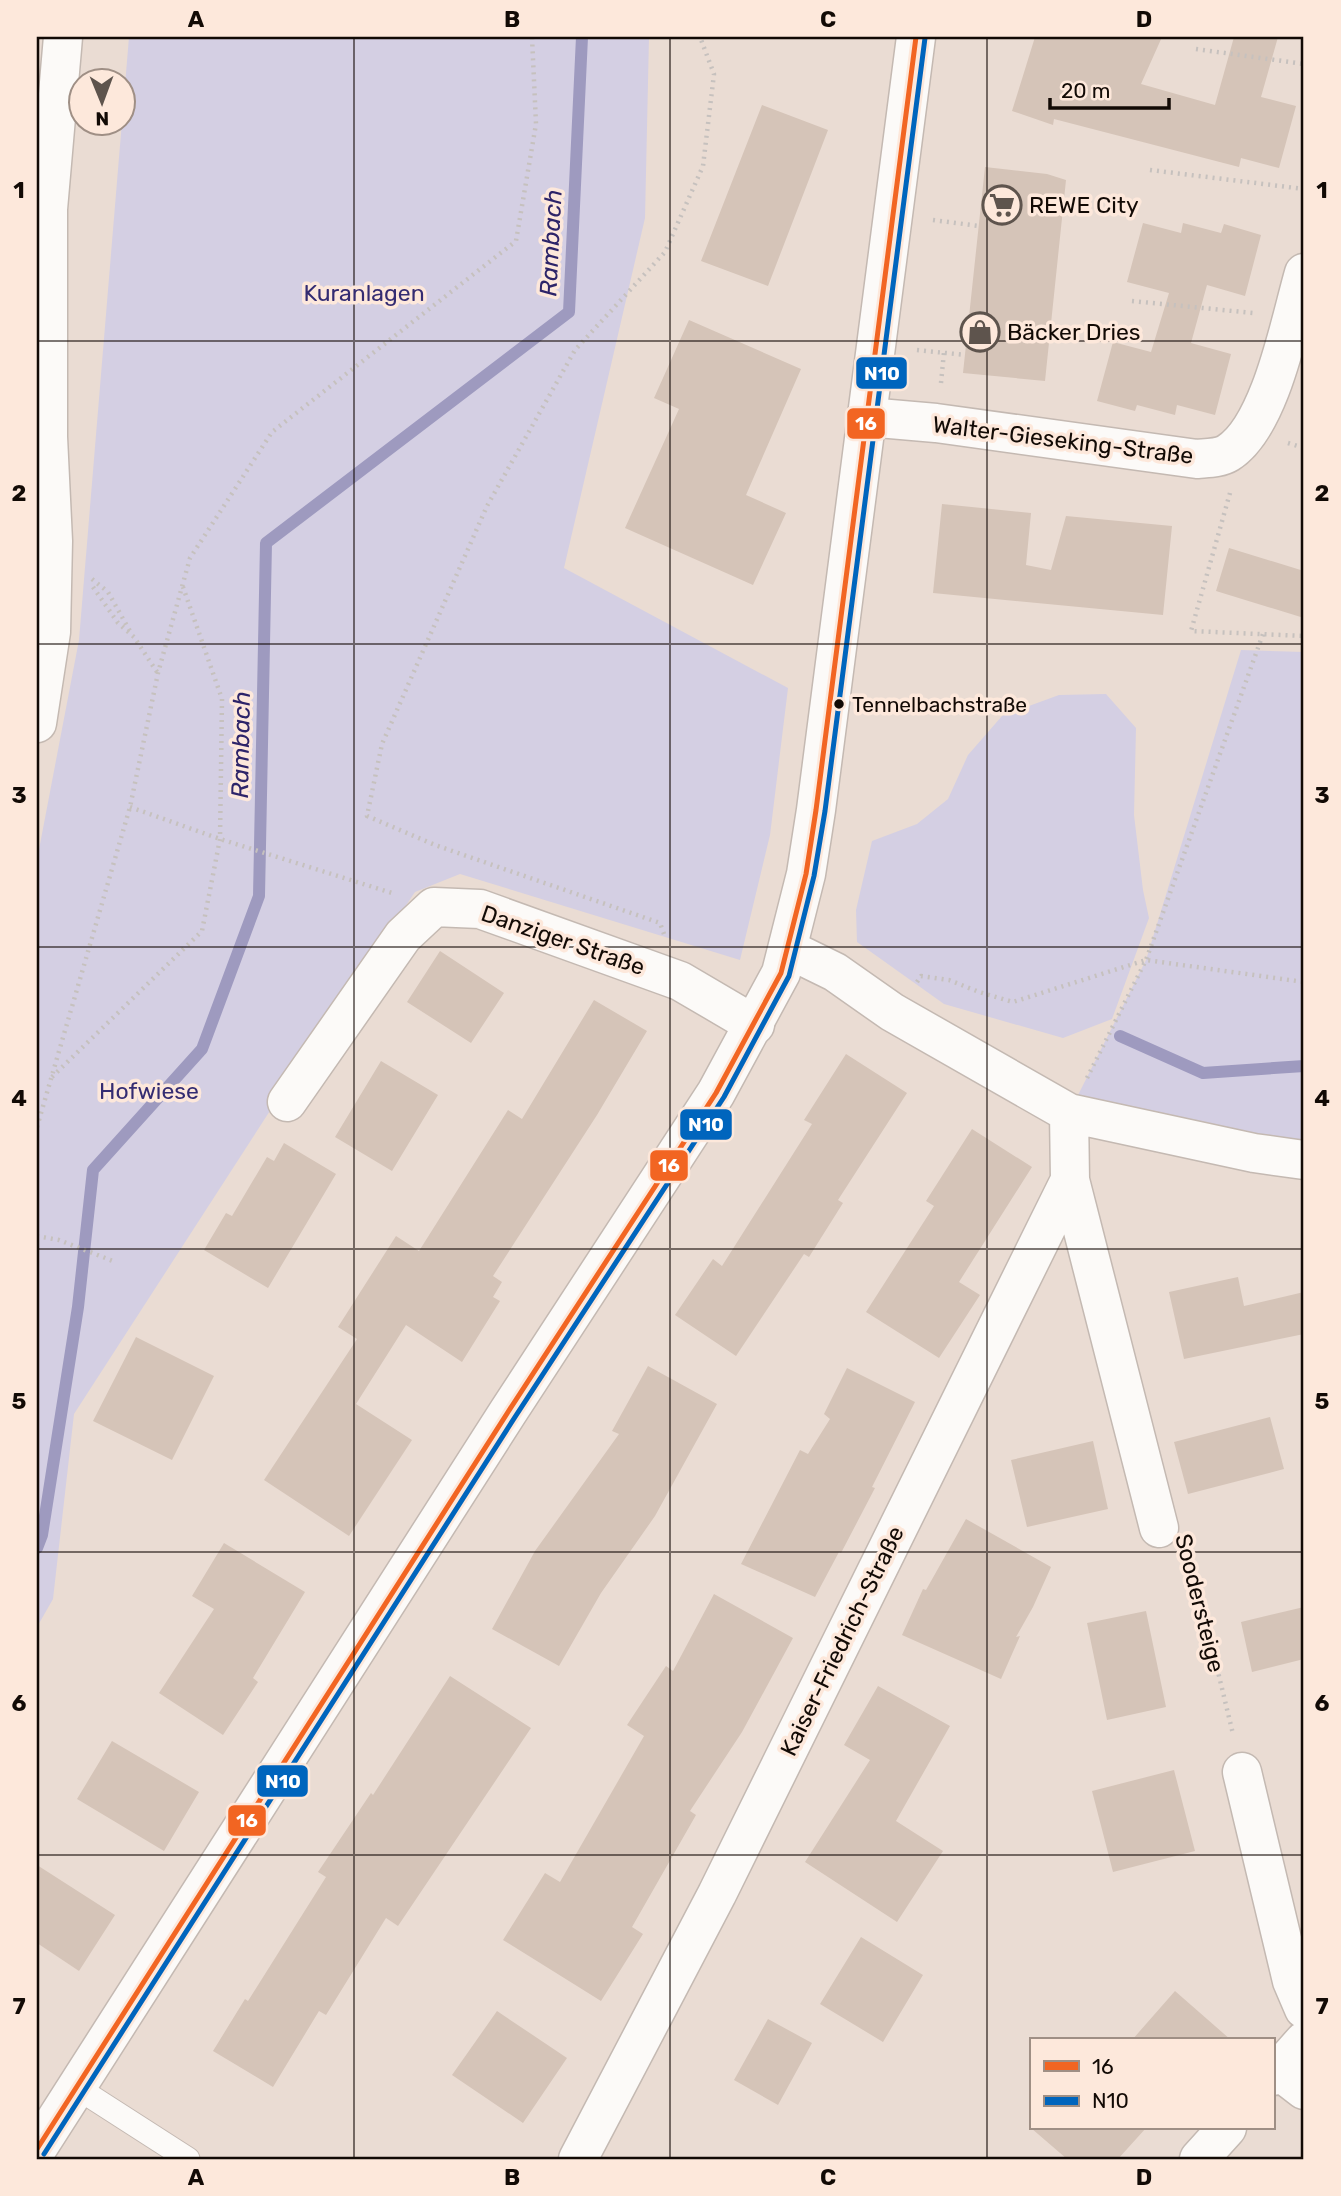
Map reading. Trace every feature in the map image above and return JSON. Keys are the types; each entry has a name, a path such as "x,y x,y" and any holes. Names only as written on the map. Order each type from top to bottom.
{"street":[{"path":"37,723 51,632 53,541 48,437 48,209 63,37"},
{"path":"37,2149 471,1469 716,1093 781,973 806,874 816,810 916,37"},
{"name":"Walter-Gieseking-Straße","path":"867,417 936,423 1197,459 1226,455 1250,433 1269,394 1304,273"},
{"path":"288,1102 403,936 434,907"},
{"name":"Danziger Straße","path":"434,907 480,909 680,981 755,1025"},
{"path":"788,949 835,972 892,1012 1069,1113 1254,1153 1304,1160"},
{"name":"Kaiser-Friedrich-Straße","path":"578,2159 717,1894 1070,1180 1069,1113"},
{"name":"Soodersteige","path":"1070,1180 1159,1528"},
{"path":"1242,1772 1292,1982 1304,2009"},
{"path":"1285,2079 1304,2041"},
{"path":"1199,2159 1225,2130"}],"lane":[{"path":"76,2087 188,2159"}],"path":[{"path":"37,1127 130,807 158,673 190,558 272,432 516,241 536,124 532,37"},
{"path":"680,981 660,923 435,845 367,816 382,744 487,506 575,350 665,252 703,166 714,74 700,37"},
{"path":"1196,49 1304,64"},
{"path":"1150,170 1304,190"},
{"path":"932,220 979,226"},
{"path":"1132,301 1291,317"},
{"path":"917,350 965,355"},
{"path":"1226,455 1231,489 1191,631 1304,636"},
{"path":"134,637 118,623 89,579 108,592 158,673"},
{"path":"51,1077 202,931 220,839 222,699 182,585"},
{"path":"1069,1113 1146,960 1263,634"},
{"path":"130,807 220,839 434,907"},
{"path":"892,1012 921,976 949,980 1013,1002 1146,960 1304,982"},
{"path":"37,1236 59,1240 113,1261"},
{"name":"Soodersteige","path":"1159,1528 1183,1523 1242,1772"}],"green space":[{"name":"Kuranlagen","path":"129,37 649,37 645,218 564,568 788,688 770,835 740,960 460,874 415,892 317,1038 74,1414 53,1599 37,1627 37,860 79,640 121,136 136,136 136,66 127,66"},
{"path":"1241,650 1304,652 1304,1160 1069,1113 1146,960"},
{"path":"1106,694 1136,728 1134,815 1149,918 1112,1019 1063,1038 944,1004 857,942 856,910 872,841 917,824 948,799 968,755 1002,716 1059,695"}],"building":[{"path":"1035,37 1162,37 1141,84 1215,105 1234,37 1278,37 1261,97 1296,106 1279,168 1241,158 1239,167 1054,119 1053,125 1012,111"},
{"path":"762,105 828,130 768,286 701,261"},
{"path":"985,167 1047,174 1066,180 1045,381 963,373"},
{"path":"1143,223 1181,233 1183,223 1221,233 1224,224 1261,235 1245,296 1207,285 1191,343 1231,354 1215,415 1177,405 1175,415 1137,405 1135,411 1097,401 1113,342 1151,352 1169,293 1127,282"},
{"path":"689,320 801,369 746,495 786,513 753,585 625,528 679,409 654,398"},
{"path":"942,504 1031,513 1026,565 1051,570 1066,516 1172,526 1163,615 933,593"},
{"path":"1229,548 1304,571 1304,618 1216,591"},
{"path":"440,951 504,993 471,1043 407,1002"},
{"path":"594,1000 647,1031 597,1115 493,1276 502,1282 493,1297 500,1301 462,1362 406,1325 356,1404 412,1440 349,1536 264,1480 357,1339 338,1327 396,1236 419,1251 508,1110 522,1119"},
{"path":"846,1054 907,1093 838,1200 843,1203 809,1257 804,1254 736,1356 675,1315 713,1259 722,1266 812,1124 804,1120"},
{"path":"381,1061 438,1095 392,1171 335,1137"},
{"path":"972,1129 1032,1167 959,1282 980,1295 939,1358 866,1312 934,1206 926,1201"},
{"path":"284,1143 336,1174 268,1288 204,1250 226,1213 232,1216 267,1157 274,1161"},
{"path":"1238,1277 1244,1306 1304,1292 1304,1334 1184,1359 1169,1292"},
{"path":"136,1337 214,1376 172,1460 93,1421"},
{"path":"648,1366 717,1404 655,1516 601,1593 559,1666 492,1629 535,1551 619,1434 612,1431"},
{"path":"847,1368 915,1402 872,1487 875,1488 815,1597 741,1564 800,1450 808,1454 830,1419 824,1414"},
{"path":"1270,1417 1284,1469 1188,1494 1174,1442"},
{"path":"1093,1441 1108,1509 1027,1527 1011,1460"},
{"path":"966,1519 1051,1567 1016,1637 1020,1636 1001,1679 902,1635 923,1589 926,1590"},
{"path":"224,1543 305,1592 253,1678 258,1682 223,1735 159,1693 214,1609 192,1596"},
{"path":"714,1594 793,1638 742,1732 690,1811 696,1815 632,1927 643,1934 601,2001 503,1940 545,1873 560,1882 644,1736 627,1725 666,1666 673,1671"},
{"path":"1304,1607 1304,1659 1252,1672 1241,1622"},
{"path":"1146,1611 1166,1707 1107,1720 1087,1623"},
{"path":"450,1676 531,1728 398,1926 386,1918 326,2015 319,2011 273,2087 213,2051 245,1999 248,2001 326,1877 318,1872 371,1793 373,1795"},
{"path":"878,1686 950,1726 896,1821 943,1851 897,1922 805,1862 870,1760 844,1745"},
{"path":"112,1741 199,1792 164,1851 77,1799"},
{"path":"1174,1770 1195,1851 1113,1872 1092,1791"},
{"path":"37,1865 115,1915 79,1971 37,1943"},
{"path":"861,1937 923,1975 883,2042 820,2004"},
{"path":"1175,1991 1229,2038 1134,2038"},
{"path":"497,2011 567,2058 523,2123 452,2075"},
{"path":"768,2019 812,2043 778,2105 734,2080"},
{"path":"1033,2130 1144,2130 1118,2159 1067,2159"}],"waterway":[{"name":"Rambach","path":"37,1548 42,1535 78,1307 93,1170 202,1049 259,896 266,543 569,312 582,37"},
{"path":"1120,1036 1203,1073 1304,1066"}],"transit line":[{"name":"16","path":"37,2149 508,1412 716,1093 781,973 806,874 816,810 916,37"},
{"name":"N10","path":"44,2154 515,1417 724,1097 789,976 814,876 825,811 925,38"}],"place":[{"name":"REWE City","path":"1002,205"},
{"name":"Bäcker Dries","path":"980,332"},
{"name":"Tennelbachstraße","path":"839,704"}],"park label":[{"name":"Hofwiese","path":"149,1091"}]}
